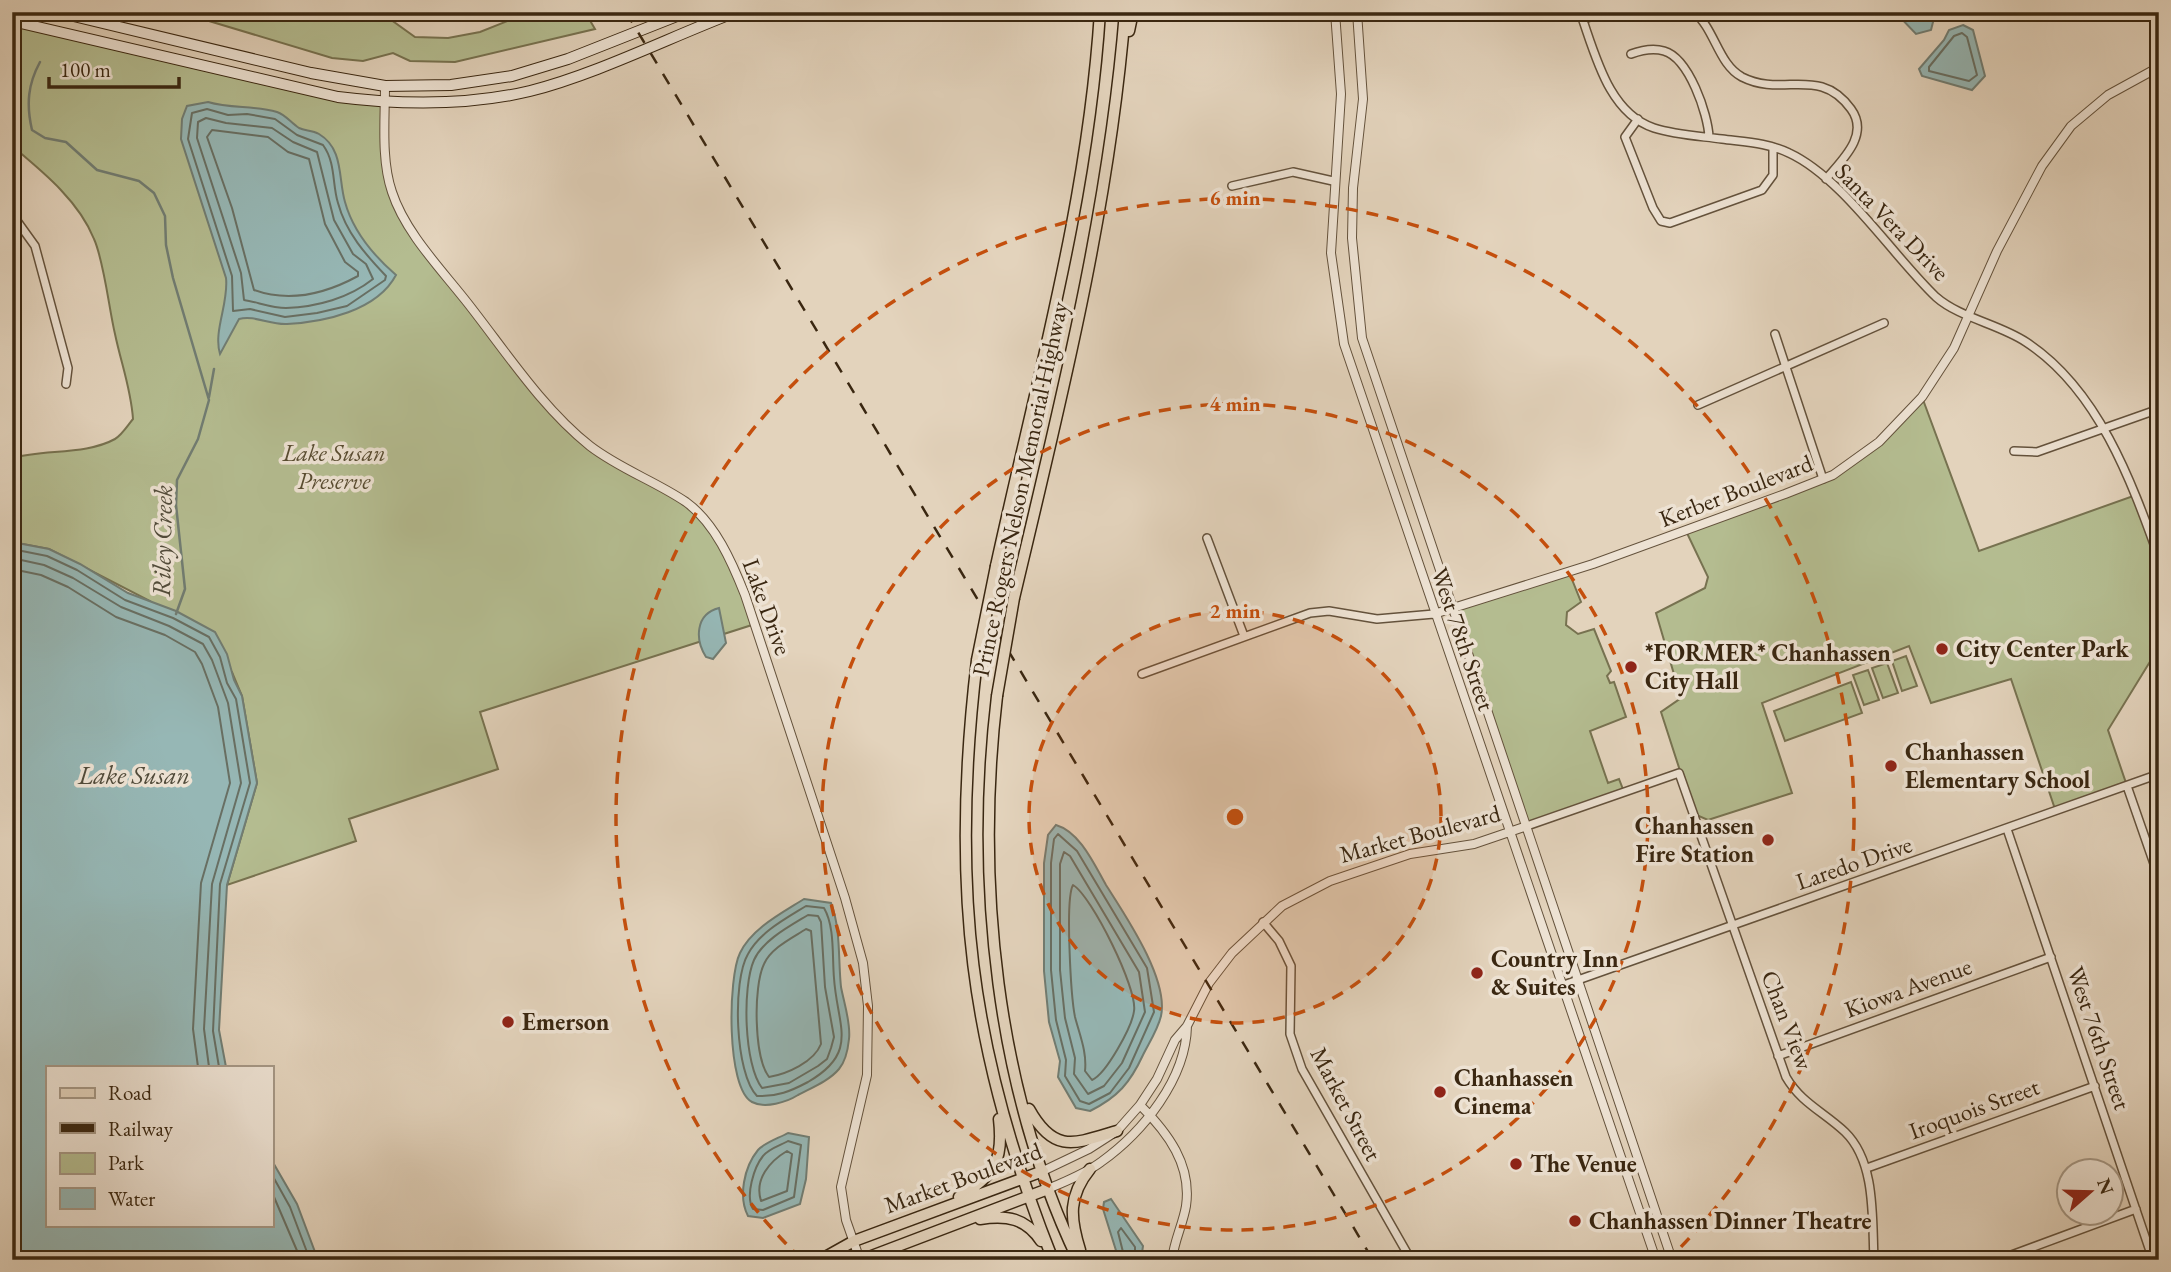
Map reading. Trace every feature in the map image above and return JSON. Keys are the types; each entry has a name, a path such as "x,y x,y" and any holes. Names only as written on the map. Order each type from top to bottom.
{"main road":[{"path":"57,12 311,73 385,86 451,85 512,76 568,59 687,12"},
{"path":"12,21 338,97 385,103 480,100 532,90 736,12"},
{"path":"1093,101 1094,12"},
{"name":"Prince Rogers Nelson Memorial Highway","path":"1052,1260 996,1096 975,983 964,871 966,771 977,660 1075,218 1093,101 1100,12"},
{"name":"Prince Rogers Nelson Memorial Highway","path":"1081,1260 1048,1189 1020,1086 997,969 989,888 988,809 998,696 1014,598 1081,307 1106,182 1125,12"},
{"path":"1117,102 1133,12"},
{"path":"1020,1086 1034,1117 1054,1140 1080,1142 1117,1131"},
{"path":"940,1209 975,1186 996,1166 1000,1145 996,1096"},
{"path":"1081,1260 1071,1206 1077,1189 1090,1169"},
{"name":"Market Boulevard","path":"820,1260 854,1241 1043,1171"},
{"name":"Market Boulevard","path":"861,1260 1048,1189"},
{"path":"960,1222 1003,1217 1022,1221 1038,1235 1052,1260"}],"street":[{"name":"West 78th Street","path":"1335,12 1341,94 1331,253 1344,344 1656,1260"},
{"name":"West 78th Street","path":"1357,12 1363,99 1353,188 1352,238 1357,309 1368,358 1672,1260"},
{"path":"1582,16 1601,12"},
{"path":"1694,12 1709,29 1731,67 1742,77 1770,85 1822,85 1832,89 1853,112 1858,122 1858,134 1826,179"},
{"name":"Santa Vera Drive","path":"1582,16 1600,71 1622,106 1638,119 1663,131 1773,148 1789,153 1826,179 1938,299 2019,337 2046,355 2087,401 2103,429 2136,495 2159,558"},
{"path":"1631,54 1654,49 1667,51 1679,62 1700,97 1708,117 1709,137"},
{"name":"Kerber Boulevard","path":"1142,674 1244,636 1322,611 1377,619 1452,611 1603,561 1823,479 1879,442 1922,397 1954,348 1997,251 2042,166 2071,126 2108,95 2159,67"},
{"name":"Lake Drive","path":"385,86 385,144 391,190 417,237 513,361 577,435 611,460 687,503 704,519 732,562 746,595 863,963 868,1006 867,1075 841,1187 861,1260"},
{"path":"1638,119 1625,137 1661,222 1670,223 1762,190 1771,182 1773,175 1773,148"},
{"path":"1232,186 1293,173 1334,181"},
{"path":"12,214 35,246 68,368 66,384"},
{"path":"1698,405 1884,323"},
{"path":"1775,334 1823,479"},
{"path":"2014,451 2038,452 2159,410"},
{"path":"1208,538 1244,636"},
{"name":"Market Boulevard","path":"1043,1171 1089,1149 1117,1131 1140,1105 1157,1079 1175,1040 1187,1026 1209,983 1263,922 1282,906 1330,881 1410,854 1474,844 1679,773"},
{"name":"Chan View","path":"1679,773 1778,1056 1794,1090 1806,1104 1844,1131 1860,1148 1867,1168 1874,1260"},
{"name":"Laredo Drive","path":"1561,986 2159,774"},
{"path":"2127,786 2159,878"},
{"name":"West 76th Street","path":"2007,829 2153,1260"},
{"name":"Market Street","path":"1263,922 1279,941 1291,966 1290,1034 1302,1069 1411,1260"},
{"name":"Kiowa Avenue","path":"1778,1056 2051,957"},
{"name":"Market Boulevard","path":"1048,1189 1090,1169 1114,1152 1150,1115 1175,1074 1187,1042 1187,1026"},
{"name":"Iroquois Street","path":"1867,1168 2095,1086"},
{"path":"1140,1105 1175,1144 1187,1191 1172,1260"},
{"path":"1998,1260 2136,1209"}],"green space":[{"path":"179,12 380,12 415,37 448,38 480,32 530,12 585,12 595,29 455,62 410,61 393,53 363,61 332,58"},
{"name":"Lake Susan Preserve","path":"12,21 385,103 391,190 403,216 513,361 577,435 686,503 704,519 732,562 755,624 480,712 498,769 349,819 356,841 227,885 257,783 242,696 232,672 150,601 49,549 12,542 12,458 104,444 118,437 133,419 98,248 70,200 12,146"},
{"name":"City Center Park","path":"1922,397 1979,551 2136,495 2159,558 2159,647 2108,730 2127,786 2056,812 2011,679 1931,703 1909,646 1762,703 1792,793 1708,820 1694,814 1661,712 1681,698 1656,613 1705,588 1708,577 1686,531 1823,479 1879,442"},
{"path":"1569,572 1581,602 1567,612 1566,625 1578,634 1594,629 1611,671 1607,676 1610,683 1614,682 1626,717 1590,731 1608,783 1619,779 1624,792 1524,827 1452,611"},
{"path":"1906,656 1917,686 1902,691 1892,661"},
{"path":"1887,663 1898,693 1883,698 1872,668"},
{"path":"1868,670 1879,700 1864,705 1853,675"},
{"path":"1851,682 1862,713 1785,741 1774,711"}],"water":[{"path":"1895,12 1931,12 1934,18 1931,30 1916,34"},
{"path":"1963,25 1973,30 1985,76 1972,90 1922,76 1919,69 1944,40 1949,30"},
{"path":"208,102 277,112 299,128 316,133 327,140 339,165 345,202 353,223 372,251 396,275 376,298 348,312 317,321 281,324 251,318 239,319 220,354 218,336 226,278 181,139 182,119 187,106"},
{"name":"Lake Susan","path":"12,542 49,549 128,593 176,611 215,632 227,654 234,680 242,696 257,783 227,885 219,1030 226,1066 46,1066 46,1226 273,1226 273,1162 297,1204 318,1260 12,1260"},
{"path":"719,608 726,643 713,659 706,657 702,650 699,628 705,616"},
{"path":"1056,825 1072,834 1079,842 1134,930 1152,966 1162,1001 1158,1026 1133,1074 1116,1095 1090,1111 1076,1108 1058,1077 1060,1061 1049,1022 1044,971 1044,863 1048,835"},
{"path":"804,899 831,903 834,913 841,987 849,1026 847,1051 839,1069 820,1084 782,1102 757,1104 744,1093 737,1076 732,1031 736,966 740,953 752,936 768,922"},
{"path":"788,1133 809,1137 806,1179 800,1204 763,1218 748,1216 743,1191 749,1165 761,1147"},
{"path":"1111,1199 1143,1246 1141,1260 1119,1260 1103,1209 1104,1202"}],"waterway":[{"name":"Riley Creek","path":"40,62 29,94 32,130 45,138 66,142 97,170 139,181 154,193 165,216 166,245 173,278 209,400 198,439 177,480 176,505 185,589 176,614"},
{"path":"209,397 214,369"}],"railway":[{"path":"626,12 1373,1260"}],"place":[{"name":"City Center Park","path":"1942,649"},
{"name":"*FORMER* Chanhassen City Hall","path":"1631,667"},
{"name":"Chanhassen Elementary School","path":"1891,766"},
{"name":"Chanhassen Fire Station","path":"1768,840"},
{"name":"Country Inn & Suites","path":"1477,973"},
{"name":"Emerson","path":"508,1022"},
{"name":"Chanhassen Cinema","path":"1440,1092"},
{"name":"The Venue","path":"1516,1164"},
{"name":"Chanhassen Dinner Theatre","path":"1575,1221"}]}
